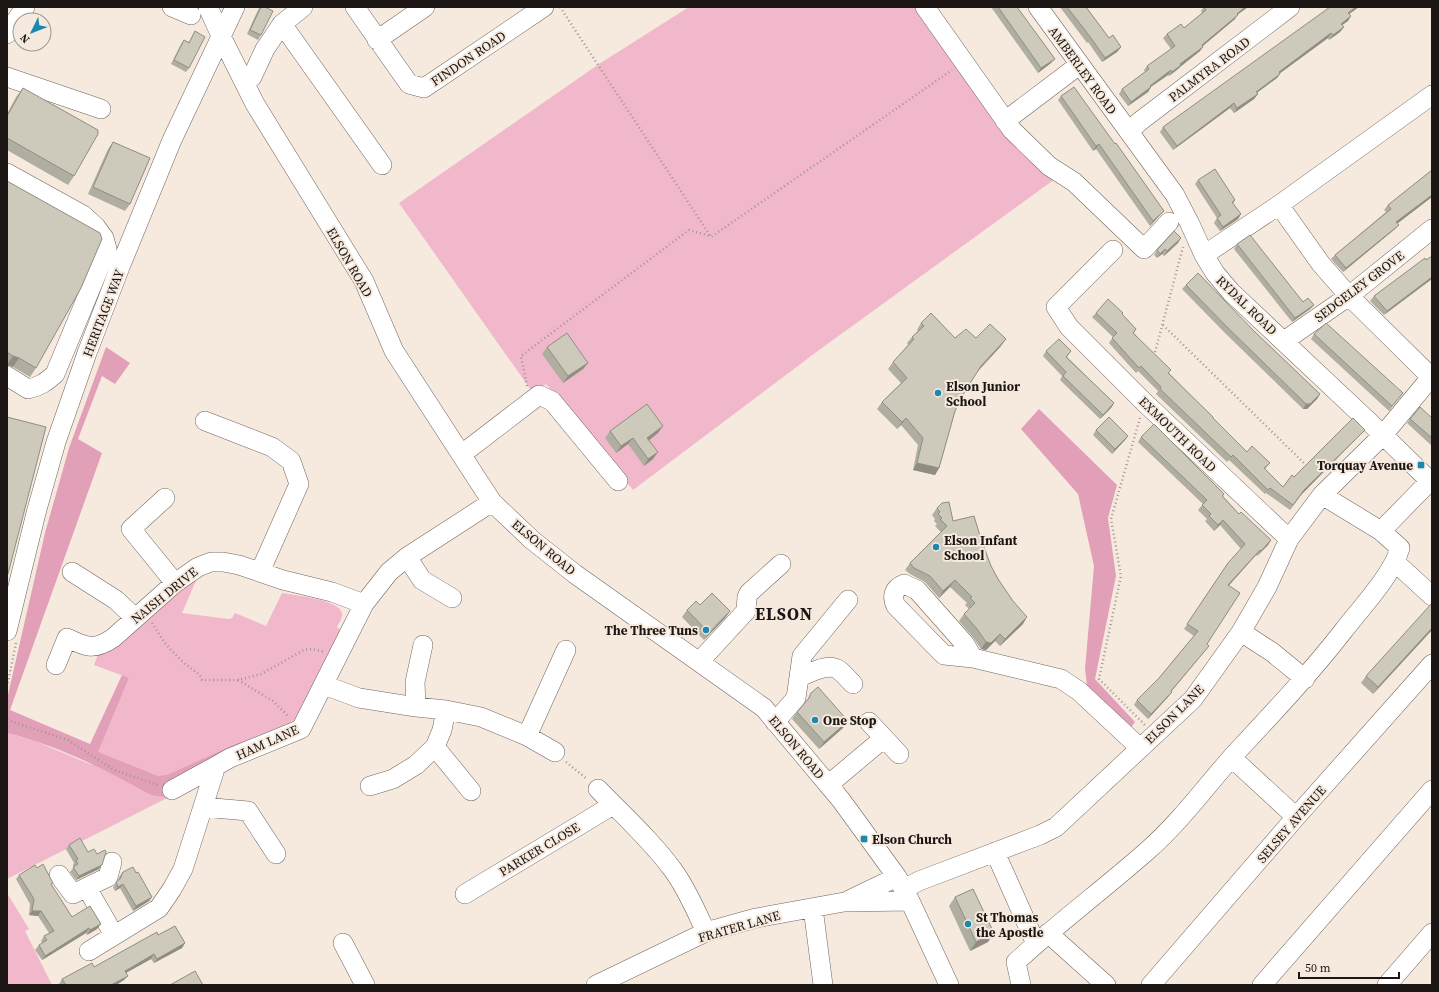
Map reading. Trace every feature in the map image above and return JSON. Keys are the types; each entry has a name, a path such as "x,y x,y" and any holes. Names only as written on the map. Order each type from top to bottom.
{"street":[{"path":"7,34 25,7"},
{"path":"172,7 191,15"},
{"name":"ELSON ROAD","path":"208,7 221,36 266,124 364,281 394,351 428,406 462,454 492,502 532,540 575,574 764,708 841,800 904,889 949,985"},
{"name":"HERITAGE WAY","path":"7,631 36,513 56,442 87,353 172,140 235,7"},
{"path":"244,81 252,77 265,49 282,24 303,7"},
{"name":"FINDON ROAD","path":"355,7 409,84 424,88 544,7"},
{"path":"378,40 425,7"},
{"path":"925,7 1012,130 1049,166 1074,182 1144,249 1169,222"},
{"name":"AMBERLEY ROAD","path":"1038,7 1129,132"},
{"name":"PALMYRA ROAD","path":"1129,132 1139,122 1290,7"},
{"path":"282,24 382,165"},
{"path":"1005,120 1080,65"},
{"path":"8,79 101,109"},
{"path":"1204,255 1279,205 1432,95"},
{"name":"RYDAL ROAD","path":"1129,132 1175,195 1204,255 1215,273 1231,292 1431,482"},
{"path":"7,173 83,215 96,227 104,238 107,249 55,374 36,388 28,389 7,376"},
{"path":"1279,205 1321,264 1349,296 1432,377"},
{"name":"SEDGELEY GROVE","path":"1284,341 1349,296 1432,229"},
{"name":"EXMOUTH ROAD","path":"1113,250 1056,307 1069,327 1144,402 1289,539"},
{"name":"ELSON LANE","path":"904,889 1040,835 1056,827 1193,699 1241,632 1267,587 1289,539 1326,491 1383,435 1432,377"},
{"path":"462,454 539,395 552,401 618,482"},
{"path":"205,421 272,447 291,462 299,484 260,572"},
{"path":"1381,531 1431,482"},
{"path":"1021,985 1016,962 1148,851 1170,830 1232,758 1305,679 1372,594 1395,562 1400,548 1381,531 1326,491"},
{"path":"165,498 126,534 176,583"},
{"name":"HAM LANE","path":"172,790 230,758 301,730 364,604 389,572 407,557 492,502"},
{"path":"407,557 422,580 452,598"},
{"name":"NAISH DRIVE","path":"56,665 60,635 87,646 96,647 113,638 176,583 198,567 211,562 230,563 283,580 338,594 364,604"},
{"path":"1395,562 1432,596"},
{"path":"699,662 746,611 747,597 749,593 781,564"},
{"path":"72,572 139,615"},
{"path":"775,722 796,698 802,656 848,600"},
{"path":"1241,632 1272,652 1305,679"},
{"path":"416,707 415,682 423,645"},
{"path":"527,736 566,650"},
{"path":"973,658 1061,679 1079,691 1140,748"},
{"name":"SELSEY AVENUE","path":"1151,985 1296,817 1432,664"},
{"path":"799,677 831,667 839,670 854,684"},
{"path":"324,685 359,698 446,710 481,717 527,736 555,752"},
{"path":"370,786 393,779 416,765 435,747 442,730 446,710"},
{"path":"868,722 899,754"},
{"path":"828,785 884,738"},
{"path":"435,747 470,791"},
{"path":"1232,758 1296,817"},
{"path":"89,952 159,908 172,889 183,869 216,766"},
{"path":"598,789 644,835 673,870 690,898 706,932"},
{"path":"1262,985 1432,790"},
{"name":"PARKER CLOSE","path":"465,894 613,804"},
{"path":"203,807 248,810 276,854"},
{"path":"995,852 1042,939 1106,985"},
{"path":"59,875 73,894 108,877 112,862"},
{"path":"87,888 114,935"},
{"name":"FRATER LANE","path":"596,985 706,932 756,918 844,902 904,889"},
{"name":"FRATER LANE","path":"844,902 904,889"},
{"path":"813,908 823,985"},
{"path":"1387,985 1432,933"},
{"path":"343,943 365,985"}],"path":[{"path":"560,7 711,236"},
{"path":"711,236 964,62"},
{"path":"1153,361 1190,224"},
{"path":"531,401 521,356 690,230 711,236"},
{"path":"1163,325 1326,491"},
{"path":"1144,402 1111,519 1121,576 1099,679 1155,734"},
{"path":"139,615 185,664 200,675 202,680 238,680 262,674 304,650 312,649 325,652 338,658"},
{"path":"238,680 273,701 301,730"},
{"path":"7,720 68,740 114,770 172,790"},
{"path":"555,752 598,789"}],"shaded area":[{"path":"689,7 921,7 1055,179 815,353 633,490 546,384 533,393 399,203 599,64"},
{"path":"106,347 130,363 115,384 102,376 78,439 102,453 10,710 90,744 122,675 129,678 98,752 158,776 167,775 238,743 247,741 169,797 149,794 62,751 7,733 7,699 45,533 69,448"},
{"path":"1039,409 1117,485 1108,518 1116,576 1095,679 1135,722 1129,730 1087,685 1085,669 1094,566 1078,494 1021,429"},
{"path":"198,576 182,613 229,619 232,618 235,613 266,626 282,593 325,601 339,608 342,613 342,617 337,627 344,633 296,722 169,797 7,879 7,733 35,741 92,765 129,678 94,665 98,654 105,654 116,647"},
{"path":"7,893 29,929 25,931 52,985 7,985"}],"building":[{"path":"261,7 265,7 273,11 261,35 250,30"},
{"path":"998,7 1017,7 1055,59 1041,68"},
{"path":"1067,7 1086,7 1109,38 1113,35 1121,47 1105,58"},
{"path":"1204,7 1245,7 1237,14 1238,15 1202,45 1203,47 1131,102 1122,89 1149,69 1147,66 1175,46 1167,34 1181,24 1184,28 1206,10"},
{"path":"1330,7 1356,7 1348,13 1351,16 1341,24 1344,27 1333,35 1331,33 1279,72 1280,74 1256,92 1258,94 1237,108 1234,103 1177,146 1163,127"},
{"path":"195,31 205,37 189,68 174,60 184,40 189,43"},
{"path":"1074,87 1164,211 1153,221 1099,144 1096,146 1061,96"},
{"path":"23,88 98,130 98,134 74,176 7,138 7,116"},
{"path":"113,142 150,158 130,204 93,187"},
{"path":"1215,169 1235,200 1232,202 1241,214 1223,227 1217,218 1221,215 1198,180"},
{"path":"1432,170 1432,195 1396,222 1399,225 1346,268 1335,255 1391,209 1388,205"},
{"path":"7,181 100,233 102,239 81,288 36,368 7,352"},
{"path":"1174,231 1181,238 1167,251 1165,249 1160,254 1157,250"},
{"path":"1250,235 1303,302 1308,298 1314,305 1295,318 1237,244"},
{"path":"1432,256 1432,277 1387,311 1374,296 1425,258 1426,260"},
{"path":"1198,273 1255,332 1320,394 1310,404 1306,404 1186,285"},
{"path":"1108,299 1123,313 1122,314 1136,329 1133,333 1171,370 1168,373 1247,452 1252,446 1270,463 1264,468 1283,487 1292,475 1294,477 1353,418 1365,430 1304,490 1293,505 1270,488 1268,490 1233,455 1231,457 1160,389 1161,387 1141,366 1139,368 1112,338 1117,333 1096,313"},
{"path":"931,313 955,338 966,329 976,338 990,324 1006,339 981,366 964,393 955,411 939,468 917,463 923,438 906,418 902,422 882,402 907,378 893,362 914,339 912,337 924,326 921,323"},
{"path":"1326,323 1403,393 1392,406 1314,334"},
{"path":"567,333 588,363 568,376 547,347"},
{"path":"1059,339 1071,351 1066,357 1114,403 1103,415 1063,376 1066,372 1046,351"},
{"path":"647,404 663,426 647,438 658,452 648,459 633,438 621,446 610,431"},
{"path":"1420,407 1432,418 1432,438 1410,419"},
{"path":"7,417 46,427 8,574 7,573"},
{"path":"1109,417 1128,436 1115,449 1096,430"},
{"path":"1154,424 1224,494 1222,496 1239,514 1241,512 1271,540 1228,585 1240,593 1207,644 1209,646 1171,691 1172,692 1151,714 1137,700 1159,678 1198,631 1187,624 1228,563 1245,544 1223,520 1218,525 1209,516 1211,514 1202,505 1207,500 1141,437"},
{"path":"949,502 953,521 974,516 991,566 1013,601 1027,617 1005,639 1000,634 991,643 986,642 964,614 975,603 970,598 972,597 955,580 943,591 930,576 914,568 910,563 947,526 940,519 942,518 938,514 940,512 937,508 942,503"},
{"name":"The Three Tuns","path":"712,593 730,611 709,633 687,610 696,601 700,605"},
{"path":"1432,603 1432,628 1378,687 1366,676"},
{"name":"One Stop","path":"818,687 848,721 824,742 797,712 809,698 811,693"},
{"path":"80,838 88,852 94,849 97,854 105,850 106,852 102,865 79,876 73,867 78,864 76,860 78,859 69,845"},
{"path":"43,864 53,883 51,884 72,917 90,906 101,924 90,930 89,928 45,956 39,945 47,940 44,936 54,931 41,911 32,911 34,899 19,875 35,865 37,868"},
{"path":"133,867 136,873 138,872 152,897 136,906 123,884 118,887 116,882 120,879 123,872"},
{"path":"973,889 994,933 976,942 955,897"},
{"path":"175,926 185,943 157,959 154,954 125,971 128,976 111,985 66,985 62,979 92,963 94,967 157,932 158,935"},
{"path":"195,971 203,985 170,985"}],"place":[{"name":"Elson Junior School","path":"938,393"},
{"name":"Torquay Avenue","path":"1421,465"},
{"name":"Elson Infant School","path":"936,547"},
{"name":"The Three Tuns","path":"706,630"},
{"name":"One Stop","path":"815,720"},
{"name":"Elson Church","path":"864,839"},
{"name":"St Thomas the Apostle","path":"968,924"}],"district":[{"name":"ELSON","path":"784,614"}]}
